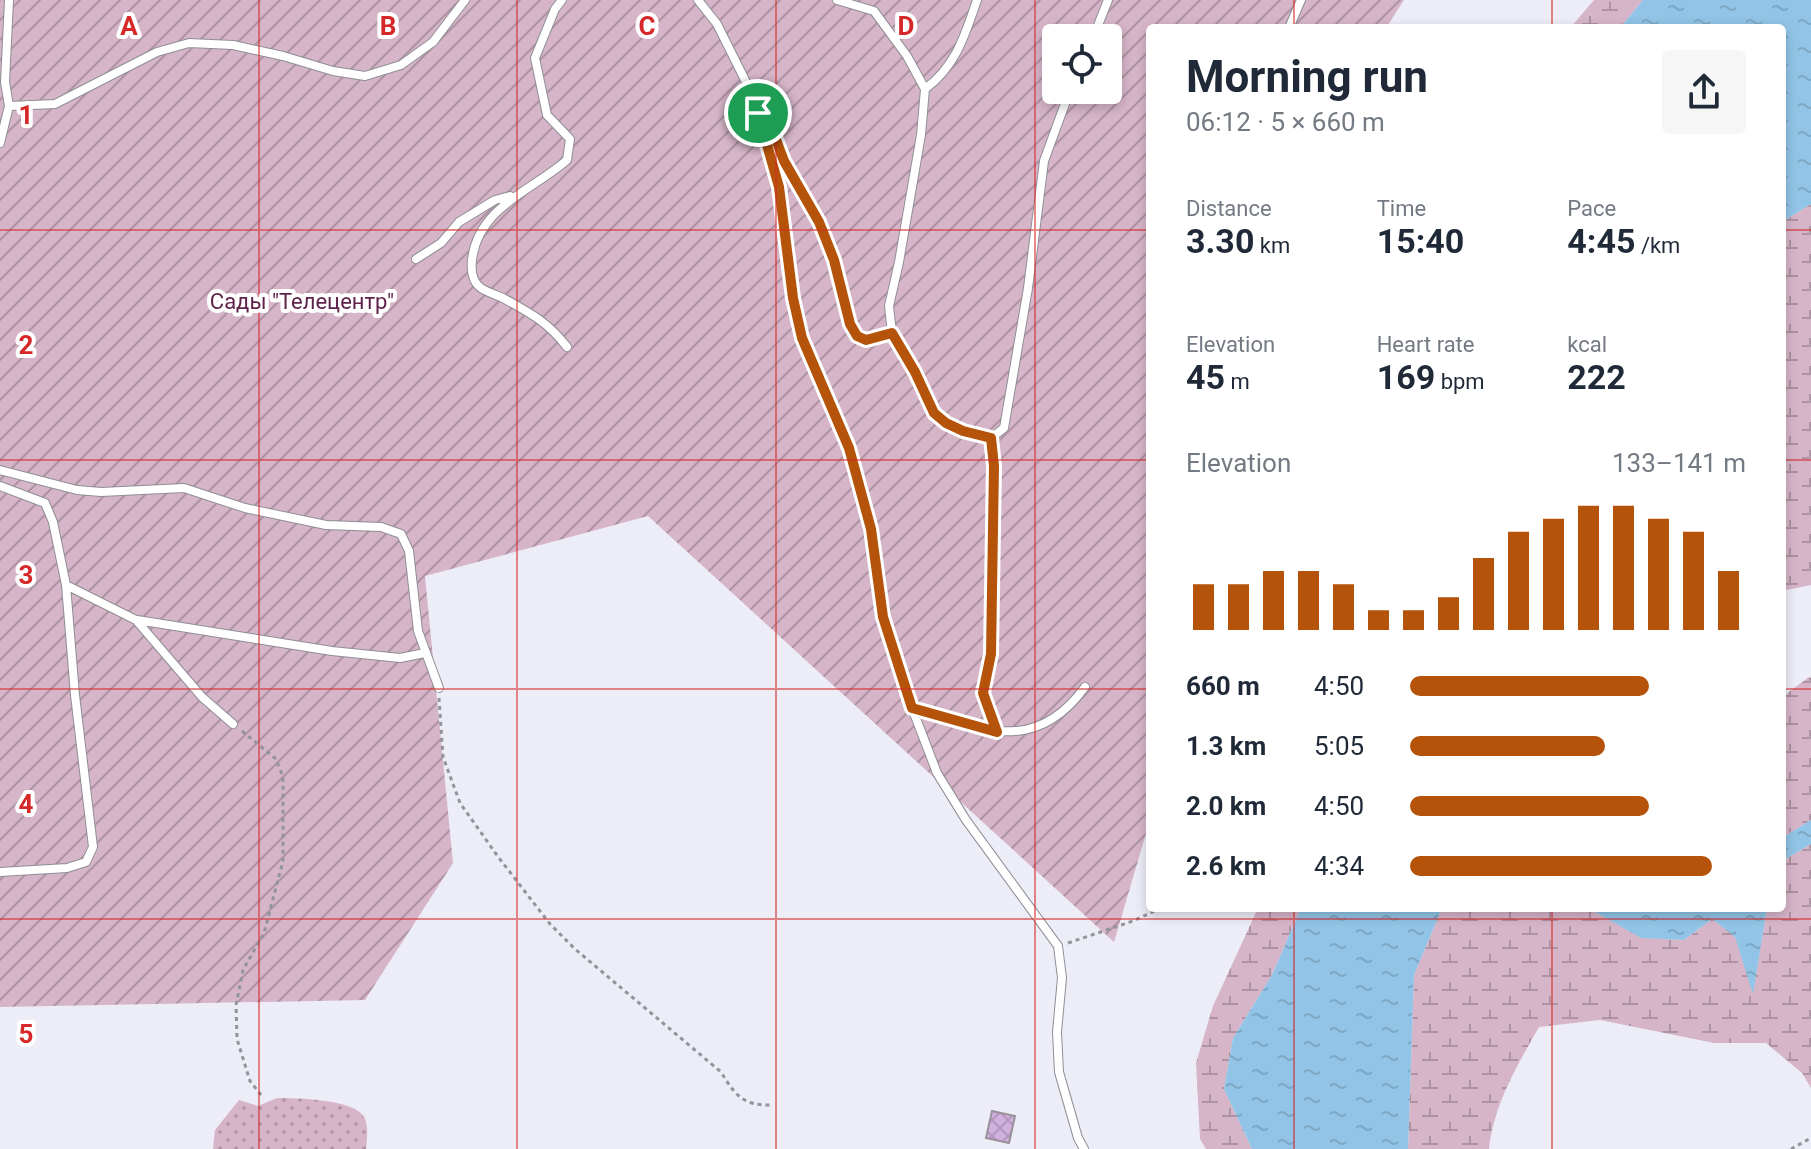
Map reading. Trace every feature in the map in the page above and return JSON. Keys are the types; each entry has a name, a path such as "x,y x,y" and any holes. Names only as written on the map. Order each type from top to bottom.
{"lane":[{"path":"0,143 9,106 3,94 9,0"},
{"path":"9,106 55,104 157,52 189,43 233,45 333,71 365,76 401,65 433,42 465,0"},
{"path":"562,0 555,9 535,58 547,115 570,139 567,160 494,213 474,247 471,271 478,287 552,327 567,347"},
{"path":"698,0 723,36 746,82 764,130 779,187 793,298 802,338 849,448 871,529 883,617 912,708 937,773 966,820 1058,946 1062,978 1057,1032 1059,1072 1084,1149"},
{"path":"837,0 874,11 907,56 925,89 921,135 889,306 892,333 934,413 963,431 991,438"},
{"path":"925,89 942,77 963,40 977,0"},
{"path":"1099,24 1108,0"},
{"path":"1291,24 1301,0"},
{"path":"991,438 1004,428 1028,288 1044,161 1065,104"},
{"path":"416,259 441,243 459,222 495,200 515,195"},
{"path":"991,438 994,466 993,590"},
{"path":"0,470 89,491 184,488 245,508 326,525 381,527 401,534 409,551 418,631 439,688"},
{"path":"0,486 45,503 53,522 66,585 93,847 86,862 67,868 0,872"},
{"path":"66,585 136,620 332,651 400,658 425,653"},
{"path":"136,620 202,697 233,724"},
{"path":"912,708 997,732 1024,731 1046,725 1074,702 1085,687"}],"path":[{"path":"780,149 819,222 834,260 850,324 857,336 866,340 892,333"},
{"path":"993,590 991,654 983,693 997,732"},
{"path":"439,688 443,757 460,803 550,924 575,949 721,1072 735,1094 756,1105 772,1105"},
{"path":"233,724 276,759 283,777 283,861 264,933 243,970 236,1005 237,1039 250,1081 261,1095"},
{"path":"1058,946 1090,937 1151,912"},
{"path":"1791,1149 1811,1138"}],"green space":[{"name":"Сады \"Телецентр\"","path":"0,0 1404,0 1389,24 1146,24 1146,834 1114,942 648,516 425,576 453,863 365,1000 0,1007"},
{"path":"1594,0 1643,0 1623,24 1573,24"},
{"path":"1811,204 1811,585 1786,590 1786,220"},
{"path":"1811,678 1811,820 1786,836 1786,694"},
{"path":"1811,844 1811,1088 1802,1073 1766,1043 1714,1043 1600,1020 1539,1027 1501,1101 1489,1149 1408,1149 1414,975 1440,912 1595,912 1642,938 1684,940 1712,919 1735,936 1753,992 1766,912 1786,912 1786,859"},
{"path":"1256,912 1299,912 1272,975 1233,1038 1224,1089 1252,1149 1206,1149 1200,1139 1196,1063 1213,1006"},
{"path":"277,1098 337,1103 358,1111 367,1124 366,1149 213,1149 215,1130 239,1100 258,1106"}],"water":[{"path":"1643,0 1811,0 1811,204 1786,220 1786,24 1623,24"},
{"path":"1811,820 1811,844 1786,859 1786,836"},
{"path":"1299,912 1440,912 1414,975 1408,1149 1252,1149 1224,1089 1233,1038 1272,975"},
{"path":"1595,912 1766,912 1753,994 1735,937 1712,919 1684,940 1641,938"}],"building":[{"path":"992,1111 1015,1116 1009,1143 986,1138"}],"route":[{"path":"758,113 769,121 784,161 819,222 834,260 850,324 857,336 866,340 892,333 934,413 963,431 991,438 994,466 991,654 983,693 997,732 912,708 883,617 871,529 849,448 802,338 793,298 779,187 758,113"}]}
